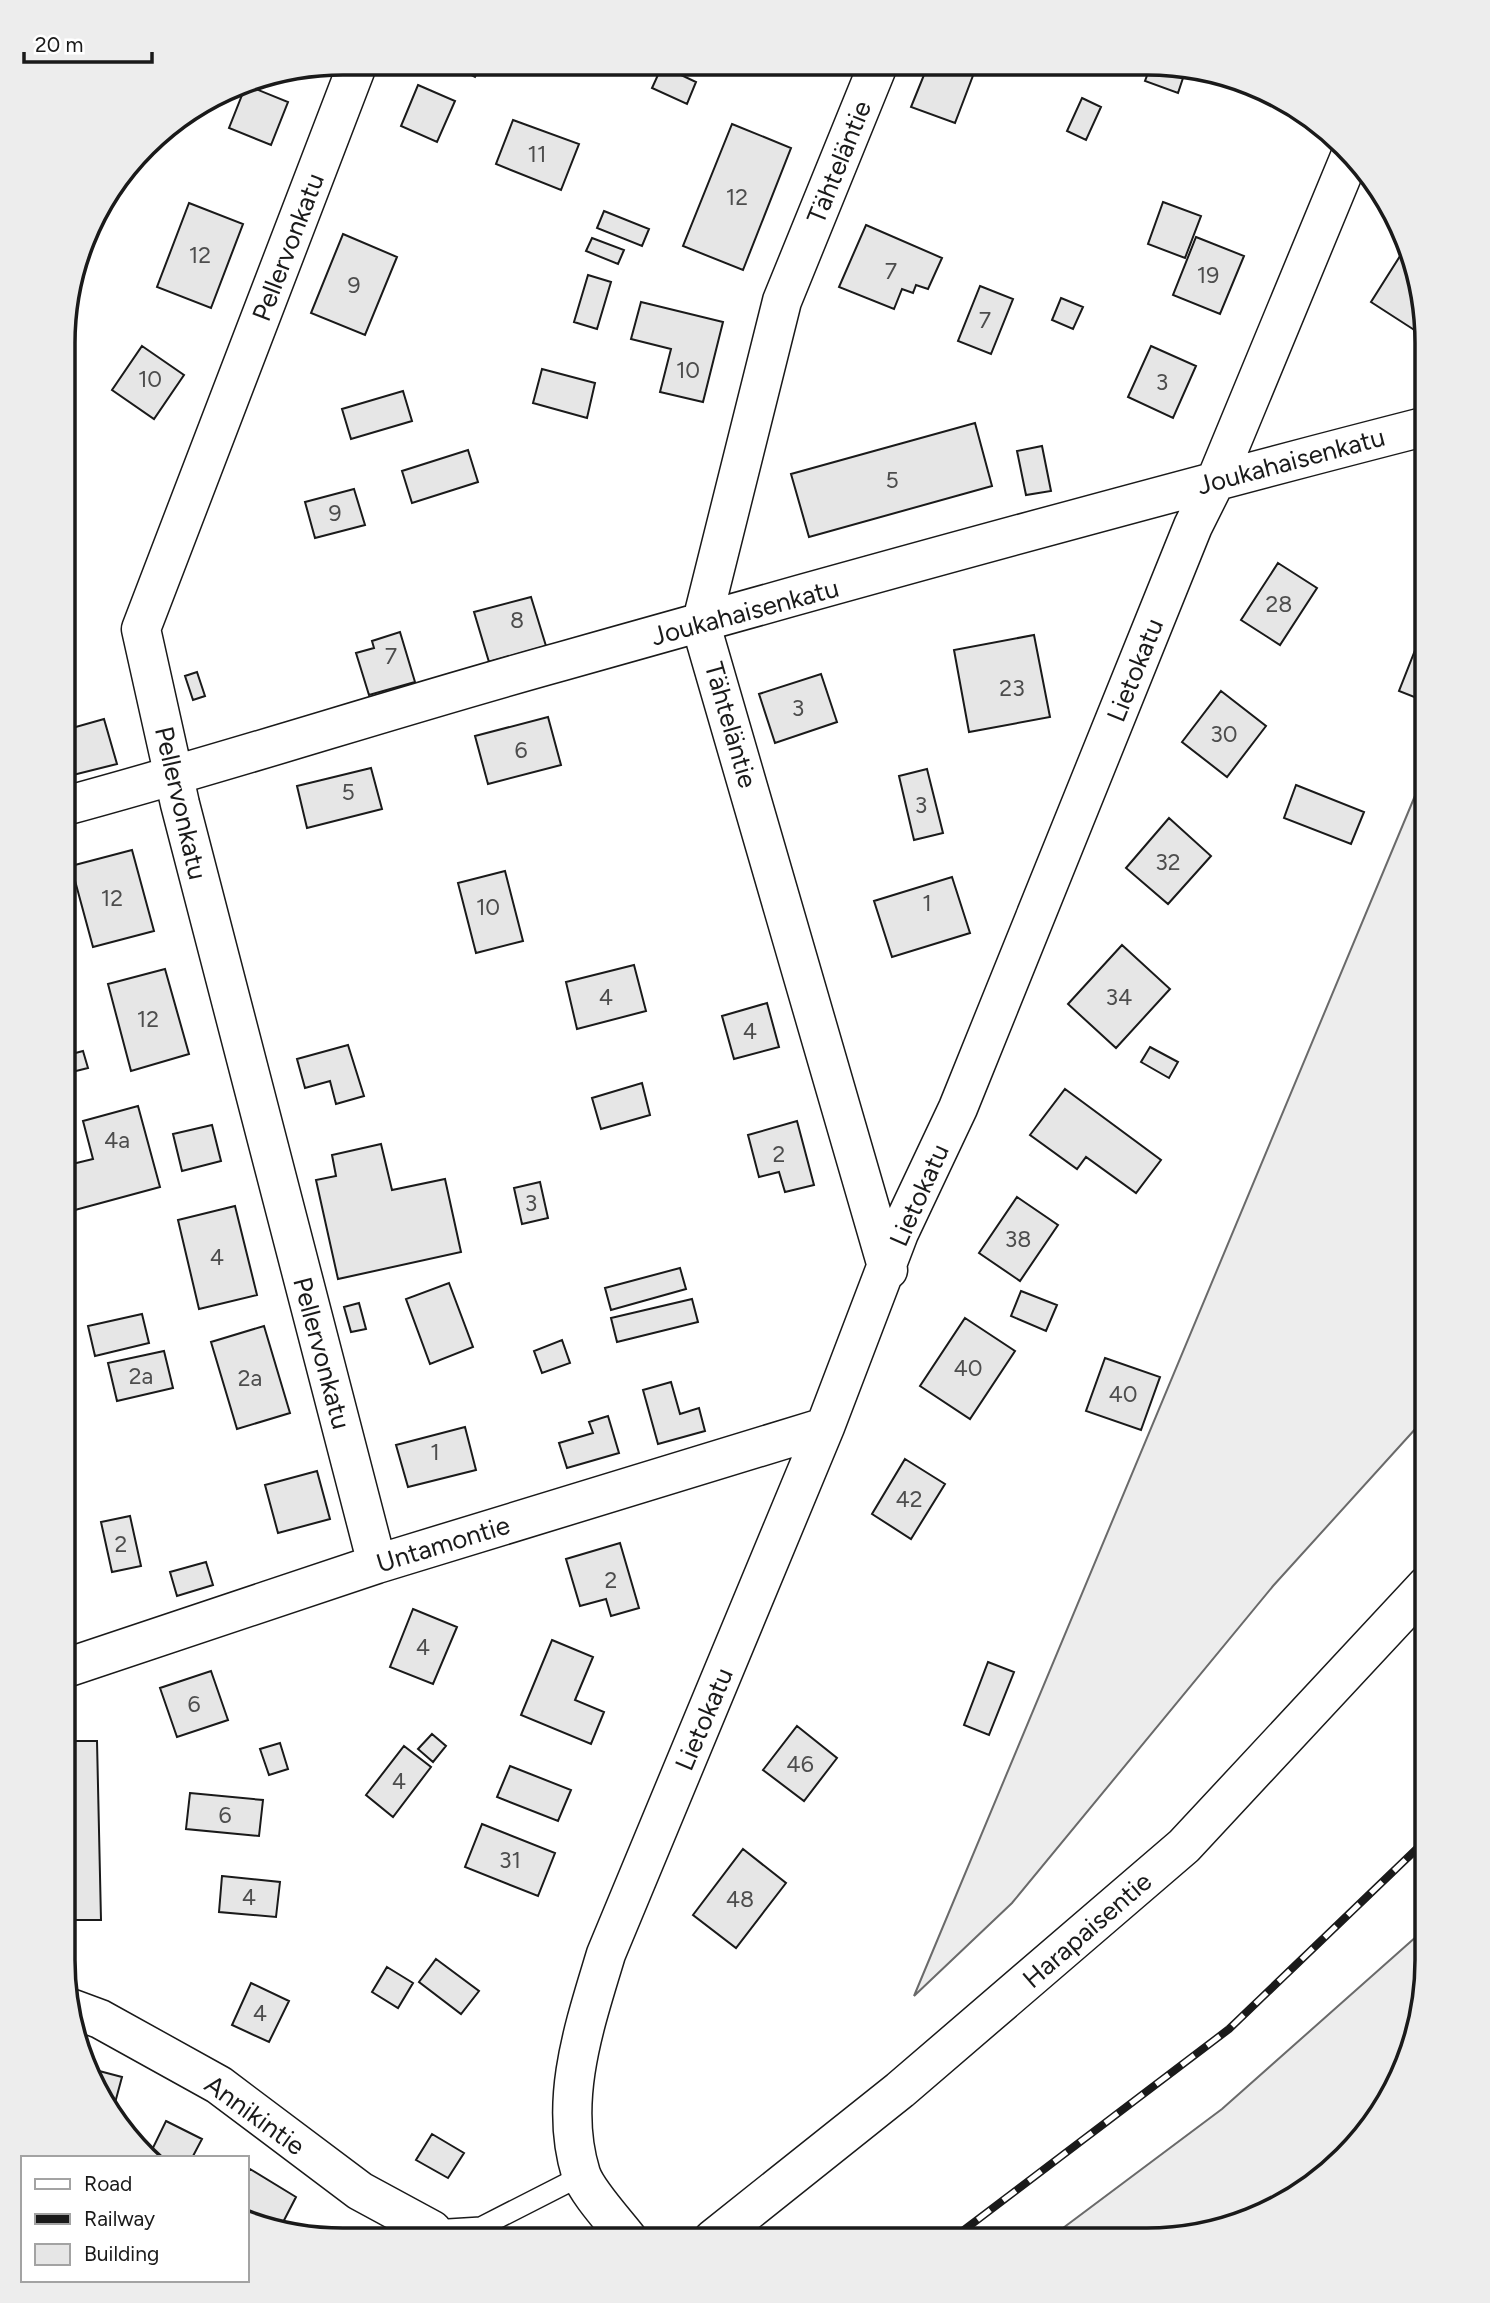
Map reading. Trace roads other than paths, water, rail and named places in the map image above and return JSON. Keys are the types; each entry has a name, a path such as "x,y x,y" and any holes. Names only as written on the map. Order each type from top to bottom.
{"street":[{"name":"Pellervonkatu","path":"353,75 141,629 174,776 377,1564"},
{"name":"Tähteläntie","path":"874,75 782,301 701,625 888,1270"},
{"name":"Lietokatu","path":"620,2228 582,2176 572,2104 580,2042 606,1954 825,1427 888,1270 899,1233 958,1108 1193,526 1216,480 1346,165"},
{"name":"Joukahaisenkatu","path":"75,803 562,661 701,625 1216,480 1415,429"},
{"name":"Untamontie","path":"75,1665 377,1564 825,1427"},
{"name":"Harapaisentie","path":"727,2228 900,2090 1184,1846 1415,1598"},
{"name":"Annikintie","path":"80,2012 100,2019 219,2085 360,2191 428,2228"}],"lane":[{"path":"465,2228 481,2227 582,2176"}],"railway":[{"path":"967,2228 1229,2029 1415,1851"}]}
